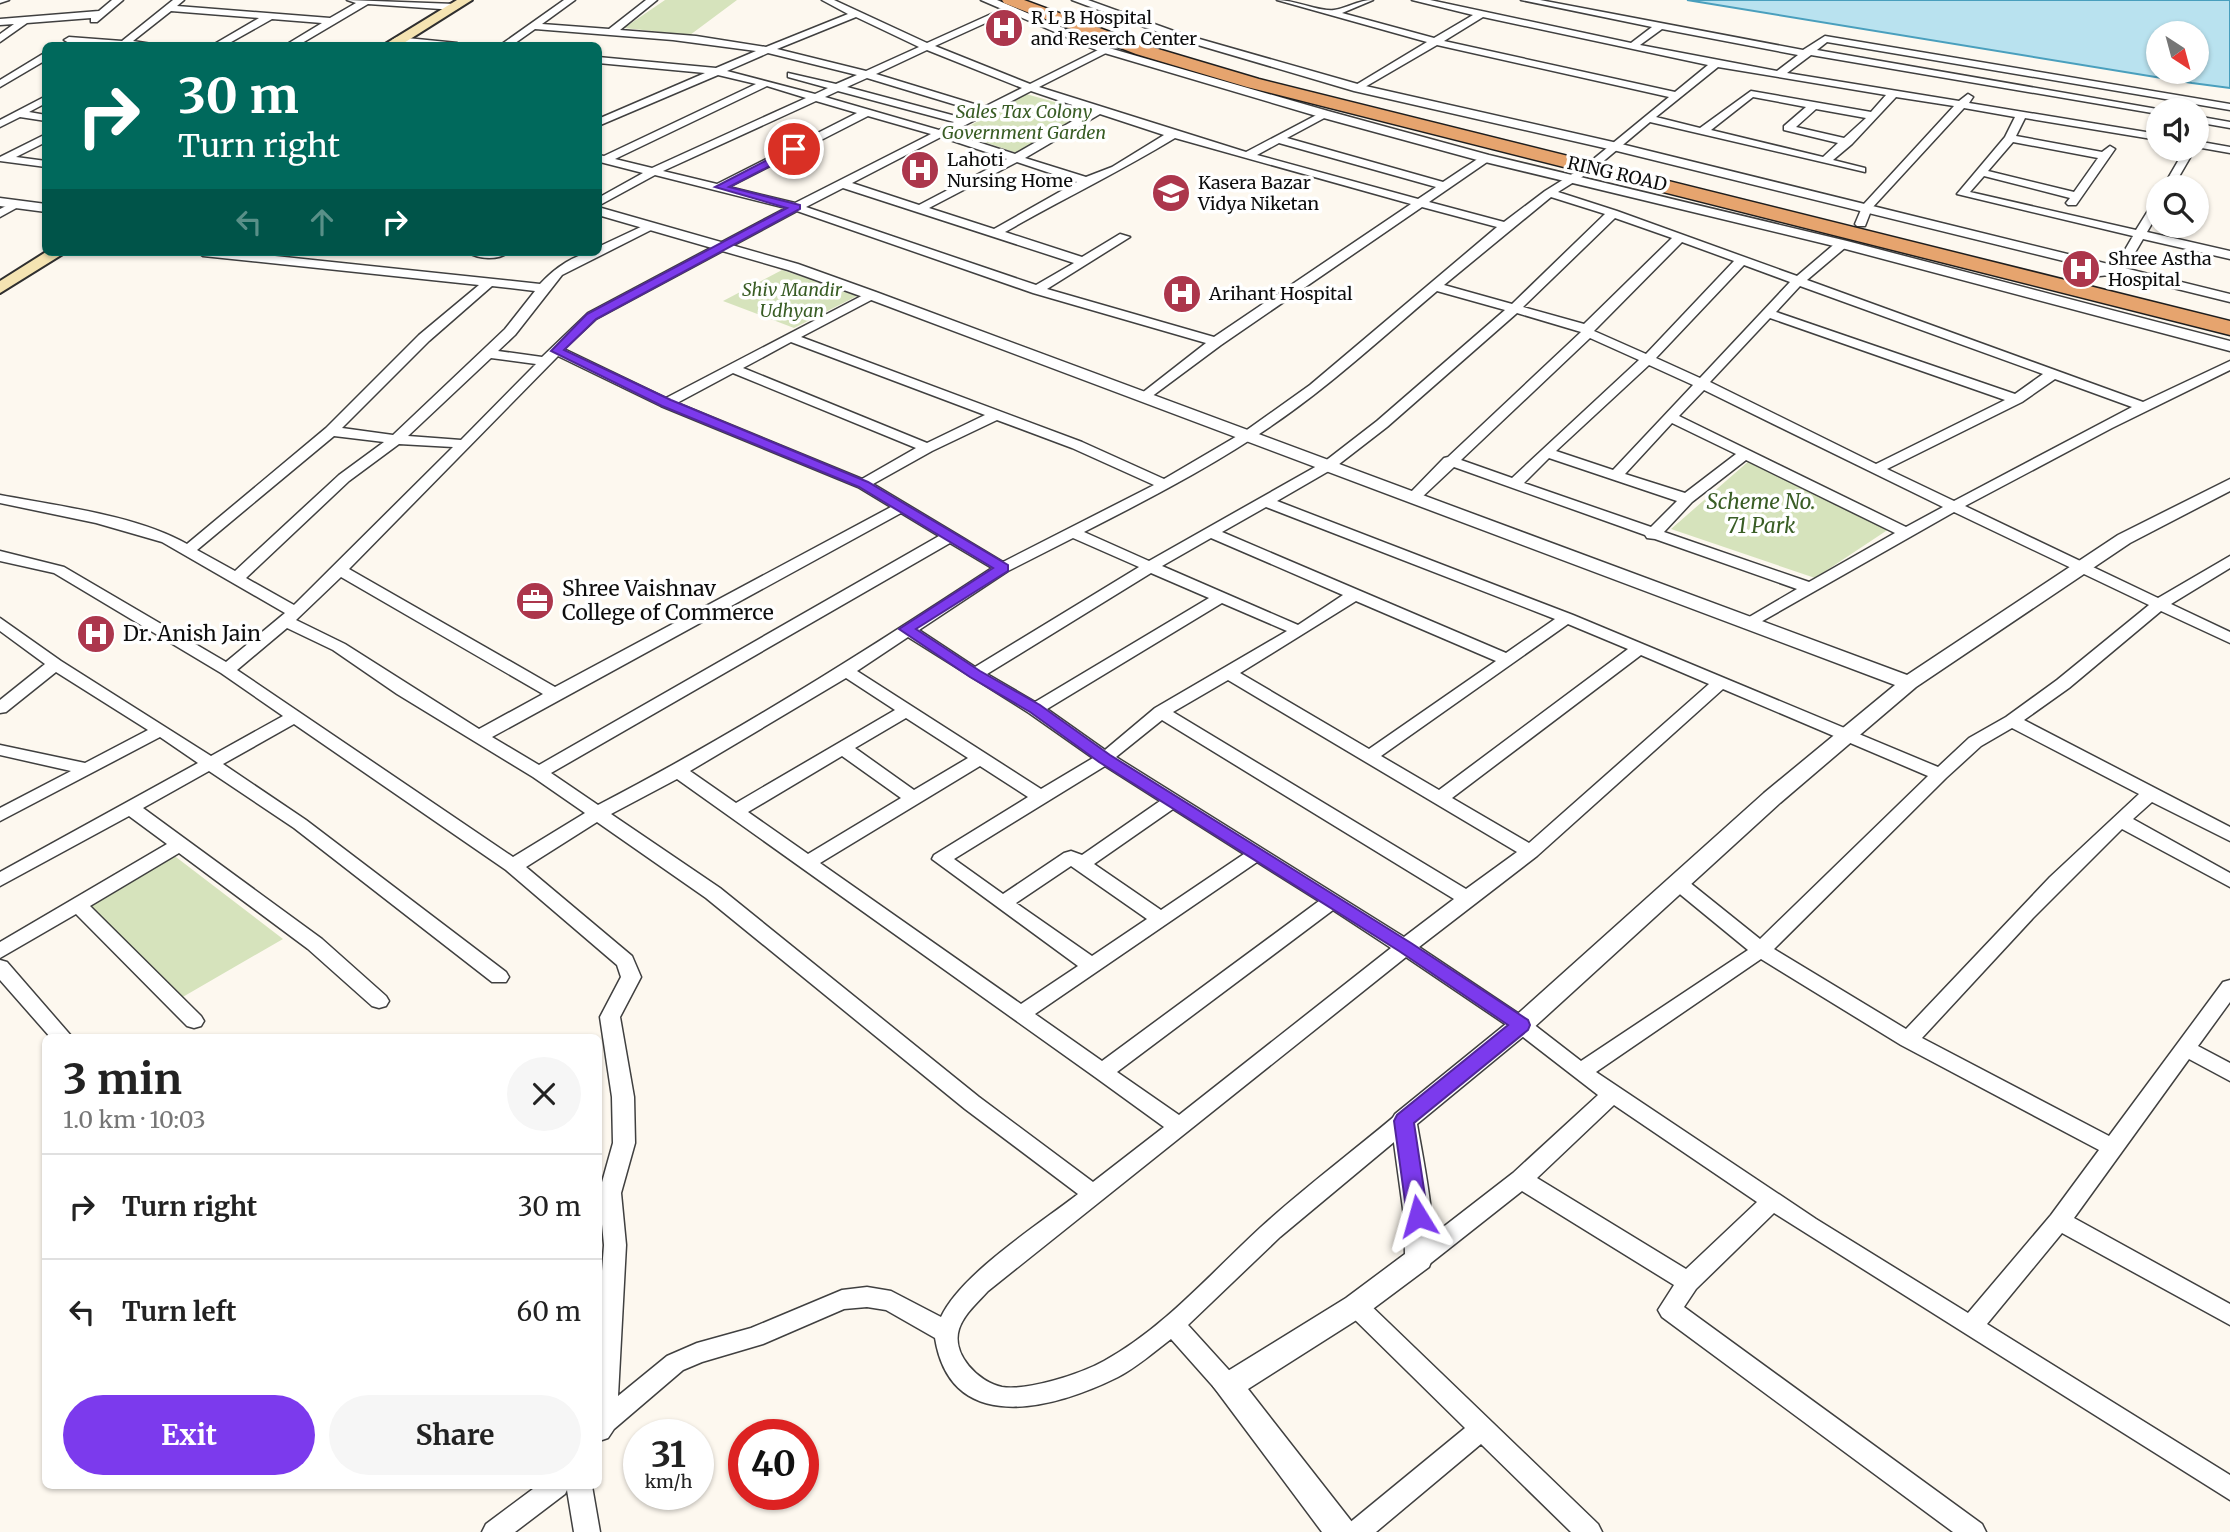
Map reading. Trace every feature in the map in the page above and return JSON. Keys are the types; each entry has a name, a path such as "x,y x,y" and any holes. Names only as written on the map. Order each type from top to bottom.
{"highway":[{"name":"RING ROAD","path":"1039,0 1083,7 1155,43 1213,61 1601,157 2230,328"},
{"name":"RING ROAD","path":"1009,5 1142,50 1253,83 1864,216 2071,275 2230,314"},
{"path":"1136,60 1170,65 1224,81 1253,83"}],"main road":[{"path":"388,41 437,3"},
{"path":"388,41 461,4"},
{"path":"0,272 42,246"},
{"path":"0,288 52,256"}],"street":[{"path":"66,42 118,0"},
{"path":"127,42 179,0"},
{"path":"352,0 461,4"},
{"path":"510,42 570,0"},
{"path":"610,33 652,0"},
{"path":"827,0 926,47 1030,88 1173,134 1506,226"},
{"path":"986,0 1009,5 1105,50 1324,114 1486,158 1842,244 2230,346"},
{"path":"1282,0 1437,42 1675,95"},
{"path":"1332,14 1367,0"},
{"path":"1418,0 1716,64 1963,103 2146,136"},
{"path":"1526,0 1806,52 2146,109"},
{"path":"296,42 367,1"},
{"path":"602,201 654,171 868,75 1009,5"},
{"path":"1083,7 1601,157"},
{"path":"170,8 332,21"},
{"path":"0,22 102,14"},
{"path":"602,121 715,71 856,14"},
{"path":"1358,88 1481,14"},
{"path":"223,42 270,16"},
{"path":"0,39 26,19"},
{"path":"534,26 720,42 766,50 868,75 986,111"},
{"path":"1631,47 1660,26"},
{"path":"634,64 667,37"},
{"path":"1778,75 1825,39 2230,107"},
{"path":"227,670 291,617 340,570 592,316 796,207 1105,50"},
{"path":"602,60 715,71 766,83 818,96 1086,181"},
{"path":"0,85 40,62"},
{"path":"513,866 598,813 678,771 845,671 1003,568 1165,485 1249,435 1315,388 1506,226 1601,157 1716,64"},
{"path":"1991,66 1963,103 1864,216 2119,270 2230,298"},
{"path":"792,75 842,86 965,122"},
{"path":"602,159 766,83"},
{"path":"1825,161 1874,116 1894,92"},
{"path":"1704,131 1751,94 1874,116"},
{"path":"0,124 42,101"},
{"path":"1814,105 1788,128 1848,142"},
{"path":"919,209 1017,158 1100,110"},
{"path":"720,187 867,112"},
{"path":"2022,113 2010,138 1963,194 2137,234 2228,251"},
{"path":"18,114 42,117"},
{"path":"1249,155 1324,114"},
{"path":"1647,118 1861,170"},
{"path":"2209,121 2230,125"},
{"path":"997,232 1086,181 1116,169 1173,134"},
{"path":"2010,138 2109,152 2063,218"},
{"path":"2,159 42,139"},
{"path":"1278,139 1444,186"},
{"path":"2209,146 2229,149"},
{"path":"1147,396 1216,342 1486,158"},
{"path":"2,159 42,164"},
{"path":"602,159 796,207 1037,289 1216,342"},
{"path":"1980,172 2077,196"},
{"path":"843,184 1084,262"},
{"path":"1549,193 1680,237 2142,406"},
{"path":"0,202 42,207"},
{"path":"0,214 16,204"},
{"path":"602,212 793,267 1147,396 1909,683"},
{"path":"975,674 1151,566 1329,465 1382,424 1514,309 1613,213"},
{"path":"2119,270 2146,221"},
{"path":"602,250 649,227"},
{"path":"1037,289 1124,237"},
{"path":"1415,496 1587,331 1680,237"},
{"path":"1617,474 1797,282 1842,244"},
{"path":"241,256 543,288"},
{"path":"235,580 344,478 396,440 487,354 517,324 558,272 590,256"},
{"path":"1515,484 1648,359 1741,261"},
{"path":"2071,275 2119,270"},
{"path":"186,552 331,430 424,338 490,282"},
{"path":"1434,286 1587,331 1703,384 2230,638"},
{"path":"666,403 870,295"},
{"path":"1768,313 2017,398"},
{"path":"789,338 1077,445 1165,485"},
{"path":"487,354 552,357 863,484 1003,568"},
{"path":"1750,622 1953,506 2142,406 2230,365"},
{"path":"733,368 927,448"},
{"path":"1876,469 2017,398 2054,373"},
{"path":"863,484 927,448 996,415"},
{"path":"1671,417 1905,532"},
{"path":"331,430 396,440 466,444"},
{"path":"1546,452 1687,499"},
{"path":"1652,535 1687,499 1746,453"},
{"path":"1449,461 1652,535 1810,588"},
{"path":"1722,681 1530,852 1467,898 1180,1127 1091,1193 980,1284 954,1314 946,1332 950,1357 964,1378 981,1391 1004,1398 1051,1392 1113,1368 1173,1325 1248,1252 1521,1025 1677,882 1909,683 2124,539 2230,484"},
{"path":"0,499 99,519 167,539 235,580 403,690 539,773 713,892 972,1103 1091,1193"},
{"path":"1264,501 1567,618 1848,733 1940,774"},
{"path":"480,736 902,507"},
{"path":"1073,533 1223,596 1298,631"},
{"path":"1210,533 1508,660"},
{"path":"539,773 896,565 951,536"},
{"path":"1,557 60,570 227,670 513,866 625,961 631,977 610,1017 623,1097 624,1143 610,1193 615,1245 606,1393 602,1412"},
{"path":"1580,1072 1760,950 1975,742 2012,721 2063,684 2161,603 2230,562"},
{"path":"340,570 555,694"},
{"path":"1091,965 941,859 1039,796 1105,758 1161,712 1355,594"},
{"path":"1035,709 1223,596"},
{"path":"1369,757 1567,618"},
{"path":"2,626 55,664 160,730 300,824 499,977"},
{"path":"906,629 1405,947 1521,1025 1580,1072 1772,1201 2230,1489"},
{"path":"1439,799 1640,648"},
{"path":"0,708 55,664"},
{"path":"845,671 1039,796"},
{"path":"1228,673 1530,852"},
{"path":"736,811 905,711"},
{"path":"1161,712 1467,898"},
{"path":"0,880 295,716"},
{"path":"2012,721 2230,835"},
{"path":"1,814 160,730"},
{"path":"842,747 911,797"},
{"path":"0,750 89,769"},
{"path":"807,862 978,759"},
{"path":"678,771 1180,1127"},
{"path":"1908,1040 2120,820 2151,793"},
{"path":"1083,864 1173,800"},
{"path":"129,807 315,944 379,1002"},
{"path":"2120,820 2230,881"},
{"path":"0,951 180,844"},
{"path":"1021,1014 1256,854"},
{"path":"1003,902 1072,857 1161,919"},
{"path":"1677,882 1760,950 1908,1040 2113,1148"},
{"path":"1102,1073 1332,901"},
{"path":"77,904 194,1021"},
{"path":"0,967 59,1034"},
{"path":"1972,1325 2059,1221 2230,987"},
{"path":"2186,1048 2230,1073"},
{"path":"1228,1386 1356,1306 1419,1259 1521,1179 1613,1094"},
{"path":"1404,1121 1418,1216 1419,1259"},
{"path":"1521,1179 1688,1282"},
{"path":"1772,1201 1688,1282 1670,1310 1973,1532"},
{"path":"2059,1221 2230,1315"},
{"path":"602,1425 675,1363 697,1353 755,1337 842,1300 867,1297 891,1301 946,1332"},
{"path":"1356,1306 1589,1532"},
{"path":"1173,1325 1228,1386 1341,1532"},
{"path":"1357,1532 1481,1429"},
{"path":"495,1532 552,1489"},
{"path":"580,1489 587,1532"}],"green space":[{"path":"665,0 737,0 690,35 624,28"},
{"name":"Sales Tax Colony Government Garden","path":"1026,94 1090,112 1017,153 957,133"},
{"name":"Shiv Mandir Udhyan","path":"782,270 859,295 794,328 723,301"},
{"name":"Scheme No. 71 Park","path":"1750,460 1889,529 1815,578 1671,529"},
{"path":"172,854 283,939 181,998 84,902"}],"water":[{"path":"1687,0 2230,0 2230,88 2200,84 2209,84 2209,21 2146,21 2146,75"}],"place":[{"name":"R L B Hospital and Reserch Center","path":"1004,28"},
{"name":"Lahoti Nursing Home","path":"920,170"},
{"name":"Kasera Bazar Vidya Niketan","path":"1171,193"},
{"name":"Shree Astha Hospital","path":"2081,269"},
{"name":"Arihant Hospital","path":"1182,294"},
{"name":"Shree Vaishnav College of Commerce","path":"535,601"},
{"name":"Dr. Anish Jain","path":"96,634"}],"route":[{"path":"794,149 720,187 796,207 592,316 556,351 666,403 863,484 1003,568 906,629 1405,947 1521,1025 1404,1121 1418,1216"}]}
